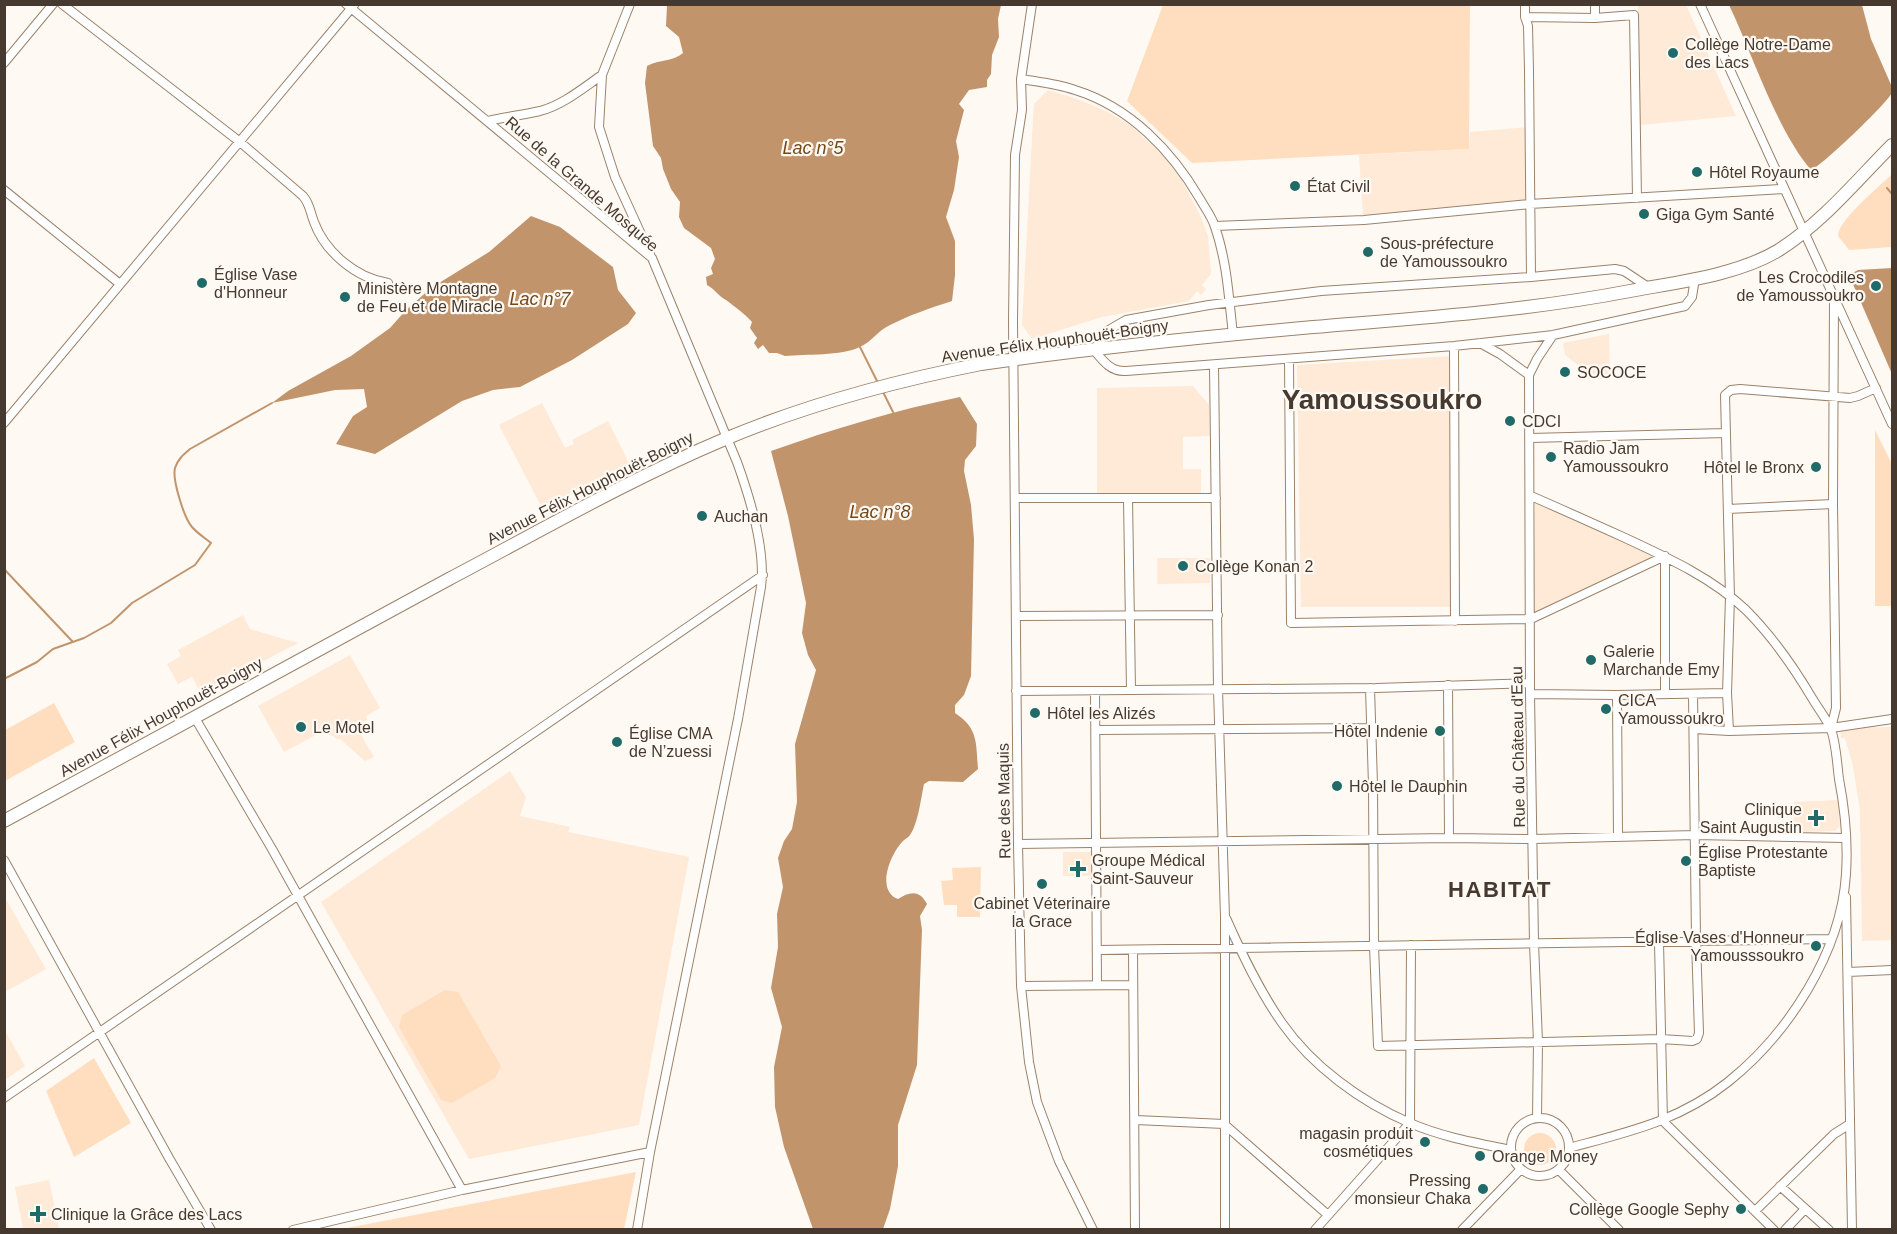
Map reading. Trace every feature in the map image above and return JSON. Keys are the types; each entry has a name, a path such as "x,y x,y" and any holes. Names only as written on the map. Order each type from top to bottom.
{"highway":[{"name":"Avenue Félix Houphouët-Boigny","path":"4,820 348,633 660,469 727,438 808,409 906,380 1014,360 1233,335 1538,306 1695,278 1758,260 1779,250 1804,232 1893,145"}],"street":[{"path":"4,63 53,4"},
{"path":"62,4 240,142 303,195 308,201 318,231 340,260 368,277 388,283"},
{"name":"Rue des Maquis","path":"1032,4 1021,79 1022,110 1016,155 1014,360 1021,986 1029,1062 1037,1102 1059,1161 1093,1230"},
{"path":"1525,4 1528,26 1530,277"},
{"path":"1595,4 1595,18"},
{"path":"1700,4 1782,189 1893,424"},
{"path":"5,420 240,142 351,6"},
{"name":"Rue de la Grande Mosquée","path":"351,6 652,258 727,438 745,485 754,521 763,575 736,730 650,1152 637,1230"},
{"path":"626,6 602,75 599,127 625,202 652,258"},
{"path":"1525,17 1595,18 1634,15 1637,198"},
{"path":"488,122 510,115 541,111 570,97 602,75"},
{"path":"1021,79 1075,90 1113,107 1157,141 1185,174 1215,226 1224,258 1233,335"},
{"path":"1215,226 1364,220 1530,204 1782,189"},
{"path":"4,190 120,284"},
{"path":"1648,287 1615,269 1320,291 1229,302 1125,320 1107,331 1094,350 1108,366 1120,371 1454,346 1553,335 1685,306 1692,297 1695,278"},
{"path":"1831,729 1836,708 1833,504 1834,295"},
{"path":"1480,343 1529,375 1553,335"},
{"path":"1454,346 1455,621"},
{"path":"1289,359 1291,623 1531,619 1665,556"},
{"path":"1214,364 1218,688 1225,917 1225,1230"},
{"name":"Rue du Château d'Eau","path":"1529,375 1530,694 1538,1042 1537,1118"},
{"path":"1729,731 1727,693 1730,597 1725,395 1731,390 1835,397 1858,396 1876,388"},
{"path":"1530,438 1726,433"},
{"path":"1531,495 1665,556 1708,580 1730,597 1745,609 1771,637 1792,664 1831,729 1844,806 1852,1230"},
{"path":"1015,498 1216,498"},
{"path":"1128,498 1131,690"},
{"path":"1728,509 1833,504"},
{"path":"1665,556 1665,694"},
{"path":"4,1098 763,575"},
{"path":"1016,616 1218,615"},
{"path":"1016,691 1370,688 1530,683"},
{"path":"1448,685 1449,838"},
{"path":"1370,688 1378,1046 1661,1039 1692,1041 1698,1036 1693,694"},
{"path":"1095,691 1098,843 1097,985"},
{"path":"1530,694 1727,693"},
{"path":"1617,695 1618,836"},
{"path":"195,718 298,896 462,1190"},
{"path":"1695,729 1729,731 1831,729 1893,719"},
{"path":"1096,730 1370,728"},
{"path":"1018,844 1222,843 1449,838 1533,839 1695,835 1845,838"},
{"path":"4,860 211,1230"},
{"path":"1569,1148 1627,1134 1663,1121 1697,1103 1727,1083 1773,1038 1806,991 1831,939 1840,909 1846,874"},
{"path":"1225,917 1240,949 1278,1016 1303,1049 1348,1087 1410,1123 1461,1140 1511,1150"},
{"path":"1098,950 1224,950 1374,945 1831,939"},
{"path":"1659,942 1663,1121 1774,1230"},
{"path":"1315,1230 1410,1123 1411,945"},
{"path":"1133,951 1135,1230"},
{"path":"1848,972 1893,970"},
{"path":"1021,986 1133,985"},
{"path":"1537,1118 1556,1123 1564,1130 1569,1148 1568,1156 1559,1170 1550,1175 1540,1176 1530,1175 1521,1169 1514,1161 1511,1150 1518,1129 1537,1118"},
{"path":"1136,1120 1224,1124 1328,1215"},
{"path":"1755,1211 1834,1134 1850,1124"},
{"path":"296,1229 462,1190 650,1152"},
{"path":"1464,1229 1521,1169"},
{"path":"1559,1170 1615,1228"},
{"path":"1780,1186 1828,1230"},
{"path":"1785,1230 1806,1209"}],"shaded area":[{"path":"1163,5 1470,5 1469,149 1192,163 1127,101"},
{"name":"Collège Notre-Dame des Lacs","path":"1638,5 1686,5 1736,116 1639,125"},
{"path":"1048,90 1106,111 1130,125 1167,159 1183,182 1208,236 1211,274 1202,285 1206,289 1201,295 1197,291 1189,301 1102,317 1032,339 1022,325 1033,119 1034,104"},
{"path":"1530,127 1530,204 1363,216 1359,155 1469,149 1470,132"},
{"path":"1892,174 1892,247 1849,250 1838,236 1840,229 1852,213"},
{"path":"1609,334 1610,379 1581,379 1583,369 1565,355 1563,343"},
{"path":"1453,356 1452,607 1301,607 1297,365"},
{"path":"1193,386 1209,405 1210,436 1183,437 1183,469 1201,469 1201,493 1097,493 1097,388"},
{"path":"542,403 565,448 574,444 572,440 608,421 629,463 542,508 499,425"},
{"path":"1875,430 1892,464 1892,606 1875,606"},
{"path":"1535,500 1654,557 1534,616"},
{"name":"Collège Konan 2","path":"1157,558 1210,558 1210,583 1157,584"},
{"path":"243,615 250,629 298,643 201,693 192,677 178,684 167,664 181,656 178,650"},
{"path":"350,655 380,708 366,716 367,720 356,726 374,757 365,761 340,739 325,730 284,752 258,706"},
{"path":"54,703 75,742 5,781 5,730"},
{"path":"1892,727 1892,940 1862,941 1860,811 1853,766 1845,738 1841,738 1840,728"},
{"path":"510,771 526,797 520,816 570,827 568,832 689,857 639,1125 469,1159 321,902"},
{"name":"Clinique Saint Augustin","path":"1838,800 1840,826 1835,831 1794,832 1794,802"},
{"name":"Groupe Médical Saint-Sauveur","path":"1063,852 1093,852 1093,876 1063,876"},
{"path":"981,867 980,917 957,917 957,905 944,905 941,881 953,880 952,868"},
{"path":"4,896 46,969 5,992 4,992"},
{"path":"445,990 458,992 501,1066 495,1078 452,1103 441,1100 399,1027 402,1015"},
{"path":"4,1029 25,1066 5,1080 4,1080"},
{"path":"94,1058 131,1123 74,1157 46,1091"},
{"path":"1540,1133 1551,1138 1556,1149 1551,1160 1540,1165 1529,1160 1524,1149 1529,1138"},
{"path":"636,1172 624,1229 342,1229"},
{"name":"Clinique la Grâce des Lacs","path":"49,1180 59,1229 23,1229 15,1187"}],"water":[{"name":"Lac n°5","path":"667,5 1001,5 998,19 999,37 992,55 991,74 987,80 987,87 969,90 959,104 964,110 956,141 959,157 954,190 946,217 955,241 952,301 890,325 864,345 852,350 785,356 769,353 763,345 758,349 754,343 757,338 750,328 752,322 707,285 706,277 713,274 711,268 715,259 711,248 684,228 679,217 680,202 671,189 661,158 653,146 645,83 647,66 675,58 683,53 679,37 666,26"},
{"path":"1729,5 1862,5 1871,39 1892,87 1892,93 1828,158 1811,170 1798,153 1776,113"},
{"name":"Lac n°7","path":"531,216 560,227 613,267 618,290 636,313 628,324 572,360 520,387 493,390 462,401 375,454 336,444 353,416 367,407 364,389 335,390 272,403 288,391 351,356 390,328 431,288 489,252"},
{"path":"1892,268 1892,374 1849,275 1858,270"},
{"name":"Lac n°8","path":"960,397 977,424 976,446 965,460 964,471 971,505 974,539 971,676 964,695 955,705 955,713 972,730 976,743 978,769 963,782 929,781 924,784 913,830 898,847 887,871 887,888 891,894 898,899 911,893 918,894 927,904 920,916 922,930 917,1065 898,1125 898,1166 890,1209 883,1229 813,1229 784,1147 775,1107 774,1067 782,1027 771,988 778,947 777,914 783,887 778,858 784,841 792,829 797,802 795,744 816,670 808,655 802,633 806,603 788,516 771,451 865,421"}],"waterway":[{"path":"1887,188 1892,194"},
{"path":"860,347 878,383"},
{"path":"882,390 893,412"},
{"path":"4,679 37,662 53,649 84,638 111,623 132,603 195,565 211,543 194,529 186,516 175,481 176,465 190,449 272,403"},
{"path":"4,569 72,641"}],"place":[{"name":"Collège Notre-Dame des Lacs","path":"1673,53"},
{"name":"Hôtel Royaume","path":"1697,172"},
{"name":"État Civil","path":"1295,186"},
{"name":"Giga Gym Santé","path":"1644,214"},
{"name":"Sous-préfecture de Yamoussoukro","path":"1368,252"},
{"name":"Église Vase d'Honneur","path":"202,283"},
{"name":"Les Crocodiles de Yamoussoukro","path":"1876,286"},
{"name":"Ministère Montagne de Feu et de Miracle","path":"345,297"},
{"name":"SOCOCE","path":"1565,372"},
{"name":"CDCI","path":"1510,421"},
{"name":"Radio Jam Yamoussoukro","path":"1551,457"},
{"name":"Hôtel le Bronx","path":"1816,467"},
{"name":"Auchan","path":"702,516"},
{"name":"Collège Konan 2","path":"1183,566"},
{"name":"Galerie Marchande Emy","path":"1591,660"},
{"name":"CICA Yamoussoukro","path":"1606,709"},
{"name":"Hôtel les Alizés","path":"1035,713"},
{"name":"Le Motel","path":"301,727"},
{"name":"Hôtel Indenie","path":"1440,731"},
{"name":"Église CMA de N’zuessi","path":"617,742"},
{"name":"Hôtel le Dauphin","path":"1337,786"},
{"name":"Clinique Saint Augustin","path":"1816,818"},
{"name":"Église Protestante Baptiste","path":"1686,861"},
{"name":"Groupe Médical Saint-Sauveur","path":"1078,869"},
{"name":"Cabinet Véterinaire la Grace","path":"1042,884"},
{"name":"Église Vases d'Honneur Yamousssoukro","path":"1816,946"},
{"name":"magasin produit cosmétiques","path":"1425,1142"},
{"name":"Orange Money","path":"1480,1156"},
{"name":"Pressing monsieur Chaka","path":"1483,1189"},
{"name":"Collège Google Sephy","path":"1741,1209"},
{"name":"Clinique la Grâce des Lacs","path":"38,1214"}],"district":[{"name":"Yamoussoukro","path":"1382,399"},
{"name":"HABITAT","path":"1500,889"}]}
